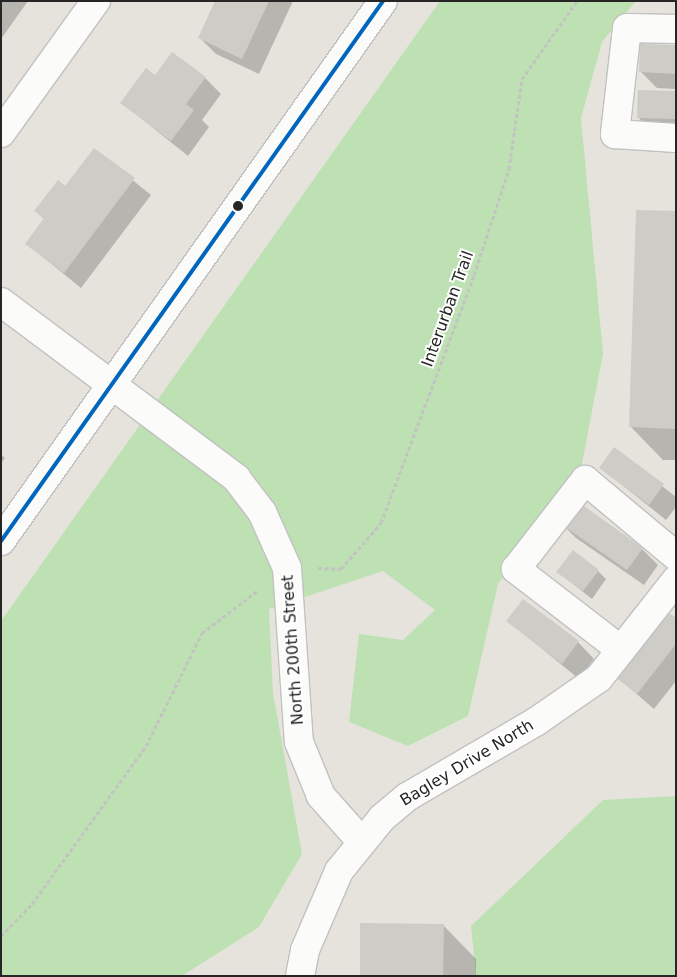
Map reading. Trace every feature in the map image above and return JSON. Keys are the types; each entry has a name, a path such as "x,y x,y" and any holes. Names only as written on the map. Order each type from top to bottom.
{"street":[{"path":"1,133 96,1"},
{"path":"1,541 383,1"},
{"path":"676,29 626,28 616,134 676,138"},
{"name":"North 200th Street","path":"1,302 111,385 179,433 236,478 262,512 287,568 299,742 322,796 361,841"},
{"path":"621,650 516,569 585,480 676,556"},
{"name":"Bagley Drive North","path":"300,976 304,950 320,910 339,871 361,841 407,797 538,721 599,678 676,580"}],"path":[{"name":"Interurban Trail","path":"287,568 341,569 381,523 474,275 508,169 522,79 577,1"},
{"path":"1,936 32,904 146,746 202,633 287,568"}],"green space":[{"path":"440,1 636,1 602,42 581,118 603,354 579,479 498,584 468,716 408,746 349,722 359,634 403,640 435,610 383,571 269,609 273,693 302,854 259,927 182,976 1,976 1,621"},
{"path":"676,796 676,976 476,976 471,926 603,800"}],"building":[{"path":"215,1 269,1 242,59 198,38"},
{"path":"640,44 676,45 676,74 639,72"},
{"path":"172,52 206,77 186,104 194,110 171,141 120,103 146,68 155,75"},
{"path":"638,90 676,91 676,119 637,118"},
{"path":"94,148 135,178 64,273 25,244 44,218 34,211 58,180 65,186"},
{"path":"636,210 676,211 676,429 629,427"},
{"path":"614,447 664,484 649,505 599,468"},
{"path":"574,499 643,548 627,570 558,522"},
{"path":"573,550 599,570 583,591 556,572"},
{"path":"523,599 579,641 562,664 506,621"},
{"path":"666,611 676,618 676,644 637,694 615,677"},
{"path":"360,923 444,924 443,976 360,976"}],"transit line":[{"path":"1,541 383,1"}]}
